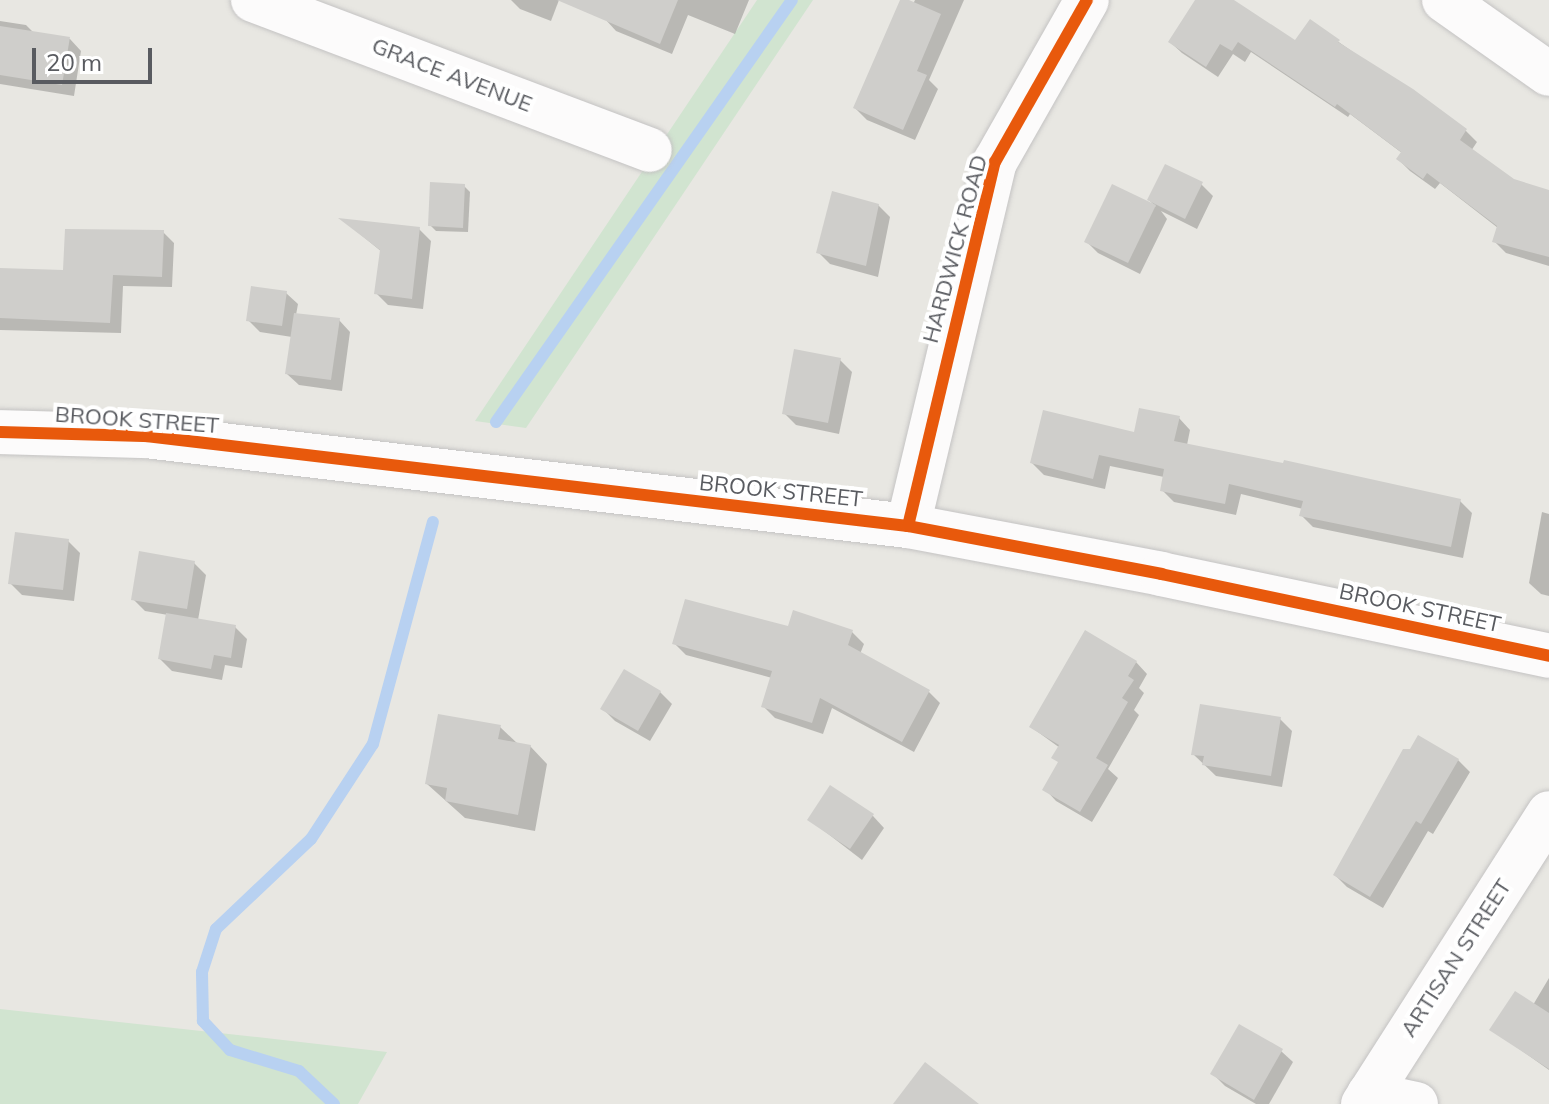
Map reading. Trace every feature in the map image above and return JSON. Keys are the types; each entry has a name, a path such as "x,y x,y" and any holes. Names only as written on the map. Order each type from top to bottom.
{"street":[{"name":"GRACE AVENUE","path":"253,0 650,150"},
{"name":"HARDWICK ROAD","path":"908,526 995,162 1087,0"},
{"path":"1444,0 1549,74"},
{"name":"BROOK STREET","path":"0,432 146,436 908,526 1161,574 1549,656"},
{"name":"ARTISAN STREET","path":"1366,1099 1549,813"},
{"path":"1366,1099 1416,1104"}],"green space":[{"path":"757,0 813,0 526,428 475,421"},
{"path":"0,1009 387,1052 358,1104 0,1104"}],"building":[{"path":"557,0 678,0 660,44"},
{"path":"900,0 909,0 941,14 917,71 927,75 903,130 853,108"},
{"path":"1195,0 1234,0 1295,40 1310,19 1340,40 1338,42 1413,89 1467,129 1460,140 1514,179 1549,190 1549,257 1492,242 1497,226 1427,173 1423,179 1396,159 1401,152 1337,104 1335,107 1238,42 1232,51 1220,44 1206,67 1168,42"},
{"path":"0,26 70,37 62,85 0,75"},
{"path":"1165,164 1203,182 1185,219 1147,200"},
{"path":"430,182 465,184 463,228 428,226"},
{"path":"1112,184 1156,205 1128,263 1084,242"},
{"path":"832,191 879,204 866,266 816,253"},
{"path":"338,218 420,227 412,299 374,294 380,250"},
{"path":"65,229 164,230 162,277 113,275 110,323 0,318 0,268 63,270"},
{"path":"251,286 287,291 282,326 246,321"},
{"path":"294,313 340,318 331,380 285,374"},
{"path":"794,349 841,358 828,423 782,414"},
{"path":"1139,408 1180,416 1174,441 1283,463 1284,460 1461,499 1451,547 1299,516 1303,501 1229,484 1225,504 1160,491 1164,469 1099,455 1093,479 1030,463 1043,410 1134,432"},
{"path":"15,532 69,539 63,590 8,584"},
{"path":"139,551 195,561 187,609 131,600"},
{"path":"685,599 788,626 793,610 853,630 848,645 930,690 902,742 820,698 812,723 761,707 772,671 672,644"},
{"path":"166,613 236,625 231,658 214,655 211,669 158,659"},
{"path":"1085,630 1137,661 1128,676 1134,680 1122,698 1128,702 1096,758 1108,765 1080,812 1042,790 1058,762 1051,758 1059,745 1029,727"},
{"path":"624,669 661,691 638,731 600,709"},
{"path":"1200,704 1281,717 1271,776 1202,765 1204,756 1191,755"},
{"path":"438,714 501,725 498,739 531,745 518,815 445,801 447,788 425,784"},
{"path":"1418,735 1459,759 1421,824 1416,821 1370,897 1333,875 1403,749 1410,749"},
{"path":"830,785 874,814 850,849 807,820"},
{"path":"1515,991 1549,1013 1549,1069 1489,1030"},
{"path":"1239,1024 1283,1049 1254,1100 1210,1074"},
{"path":"925,1062 979,1104 893,1104"}],"waterway":[{"path":"496,422 792,0"},
{"path":"334,1104 299,1071 230,1050 203,1021 202,972 216,929 311,839 373,744 433,522"}],"cycle path":[{"path":"908,526 995,162 1087,0"},
{"path":"0,432 146,436 908,526 1161,574 1549,656"}]}
